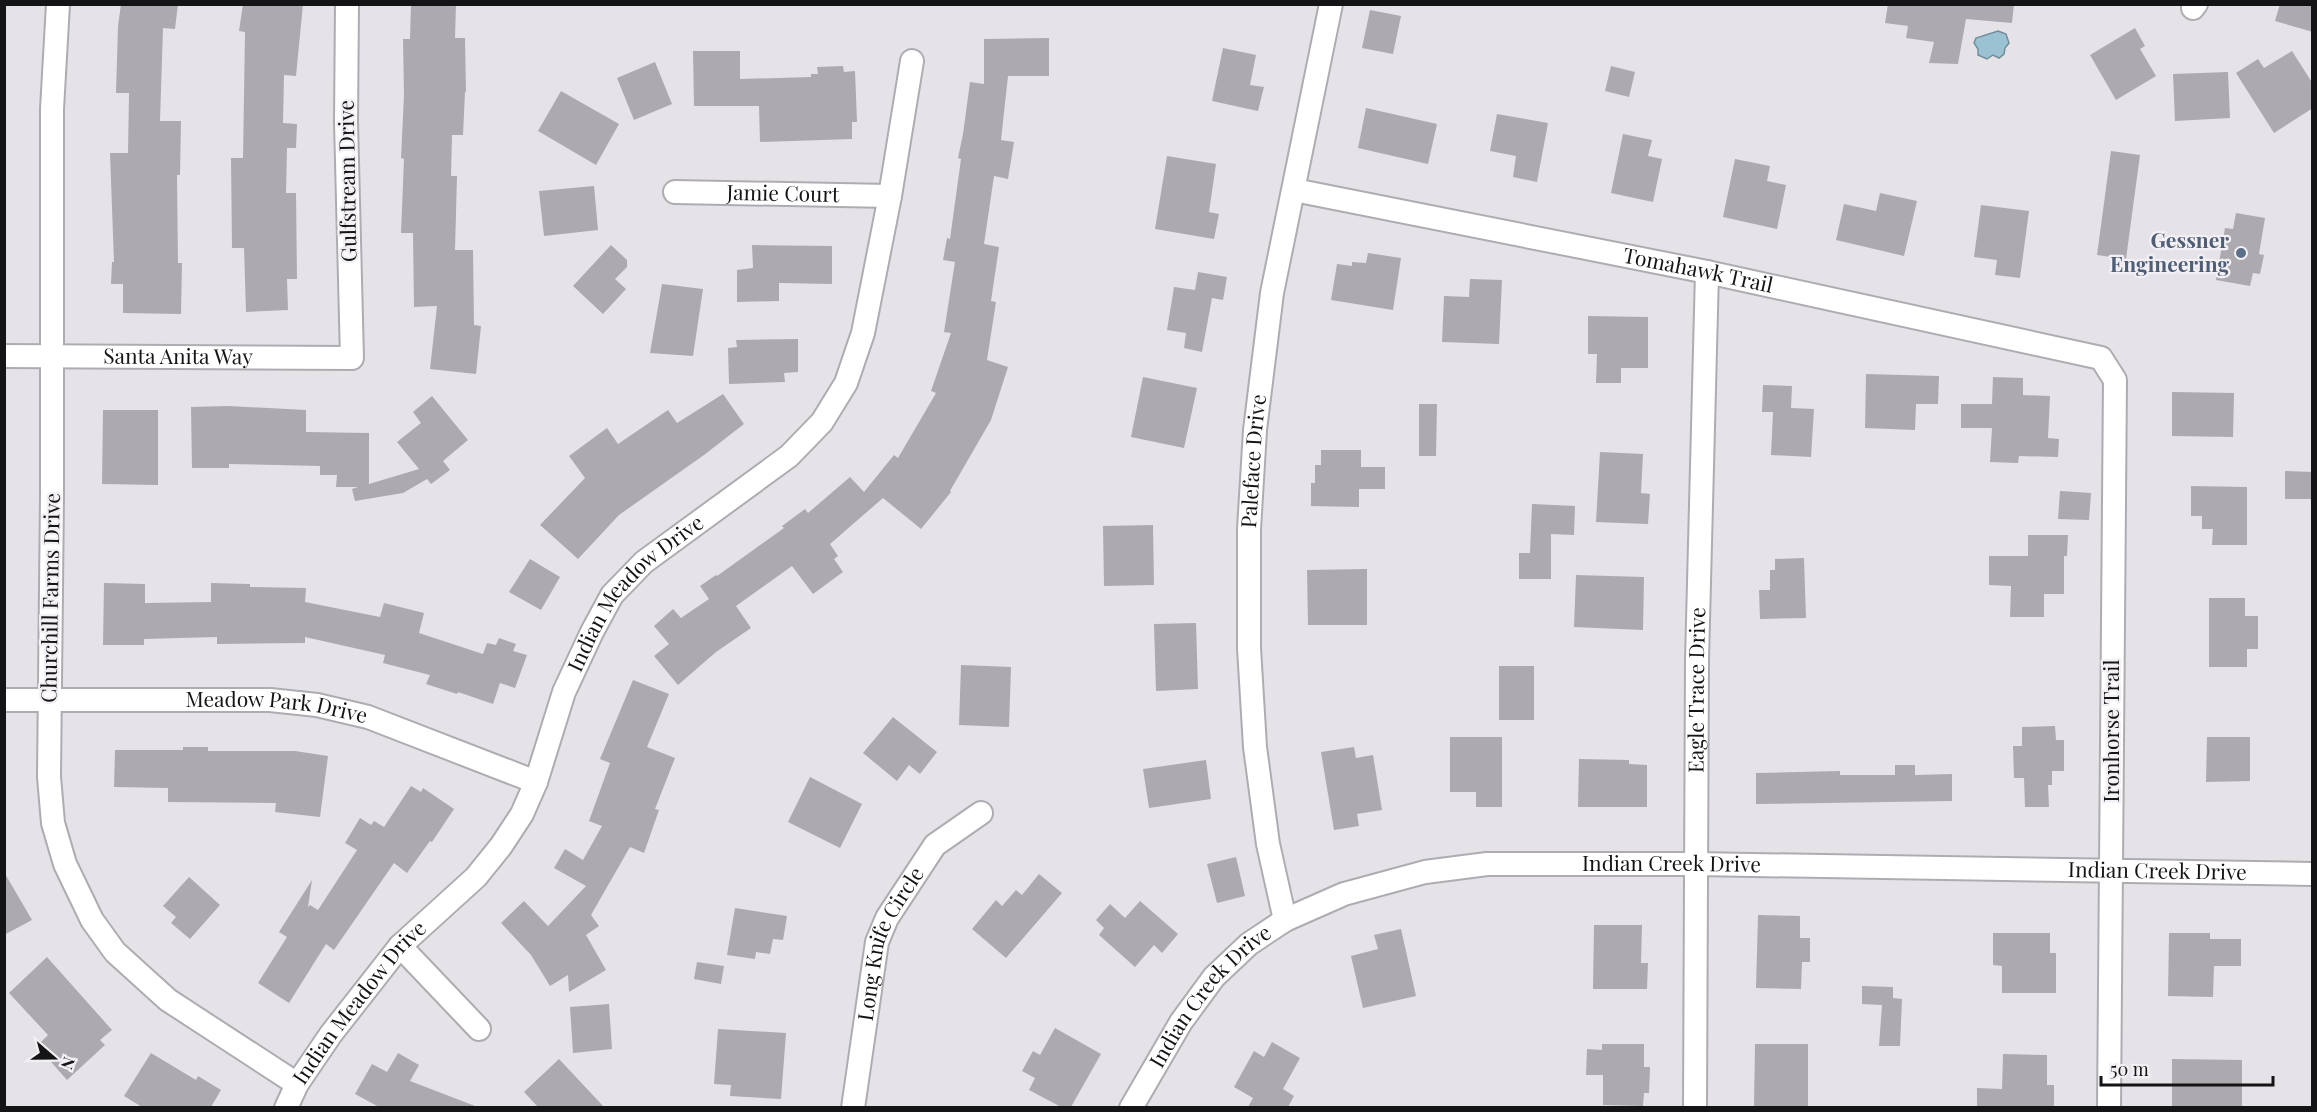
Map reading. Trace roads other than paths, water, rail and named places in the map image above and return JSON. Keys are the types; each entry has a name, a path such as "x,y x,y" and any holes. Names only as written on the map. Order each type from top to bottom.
{"street":[{"name":"Churchill Farms Drive","path":"58,4 52,109 50,777 53,823 65,864 92,920 115,952 168,1000 297,1084"},
{"name":"Gulfstream Drive","path":"347,4 346,122 352,358"},
{"name":"Paleface Drive","path":"1285,920 1269,844 1255,747 1249,648 1249,529 1255,430 1272,293 1331,4"},
{"name":"Indian Meadow Drive","path":"286,1107 297,1084 331,1034 400,946 476,877 501,846 522,814 536,782 564,692 591,632 612,595 644,562 789,456 822,422 846,382 863,333 890,196 912,61"},
{"name":"Tomahawk Trail","path":"1294,190 1707,272 2101,358"},
{"name":"Jamie Court","path":"675,192 890,196"},
{"name":"Eagle Trace Drive","path":"1695,1107 1697,660 1707,272"},
{"name":"Santa Anita Way","path":"4,356 352,358"},
{"name":"Ironhorse Trail","path":"2101,358 2115,380 2109,1107"},
{"name":"Meadow Park Drive","path":"4,700 270,700 317,705 368,717 536,782"},
{"name":"Long Knife Circle","path":"853,1107 877,942 887,918 935,845 981,813"},
{"name":"Indian Creek Drive","path":"1131,1107 1181,1022 1214,977 1249,944 1285,920 1344,894 1425,872 1466,866 1695,864 2313,874"},
{"path":"400,946 480,1029"}],"water":[{"path":"1998,31 2006,34 2009,43 2004,54 1999,58 1993,55 1987,59 1978,55 1978,49 1974,43 1976,38"}],"place":[{"name":"Gessner Engineering","path":"2241,253"}]}
